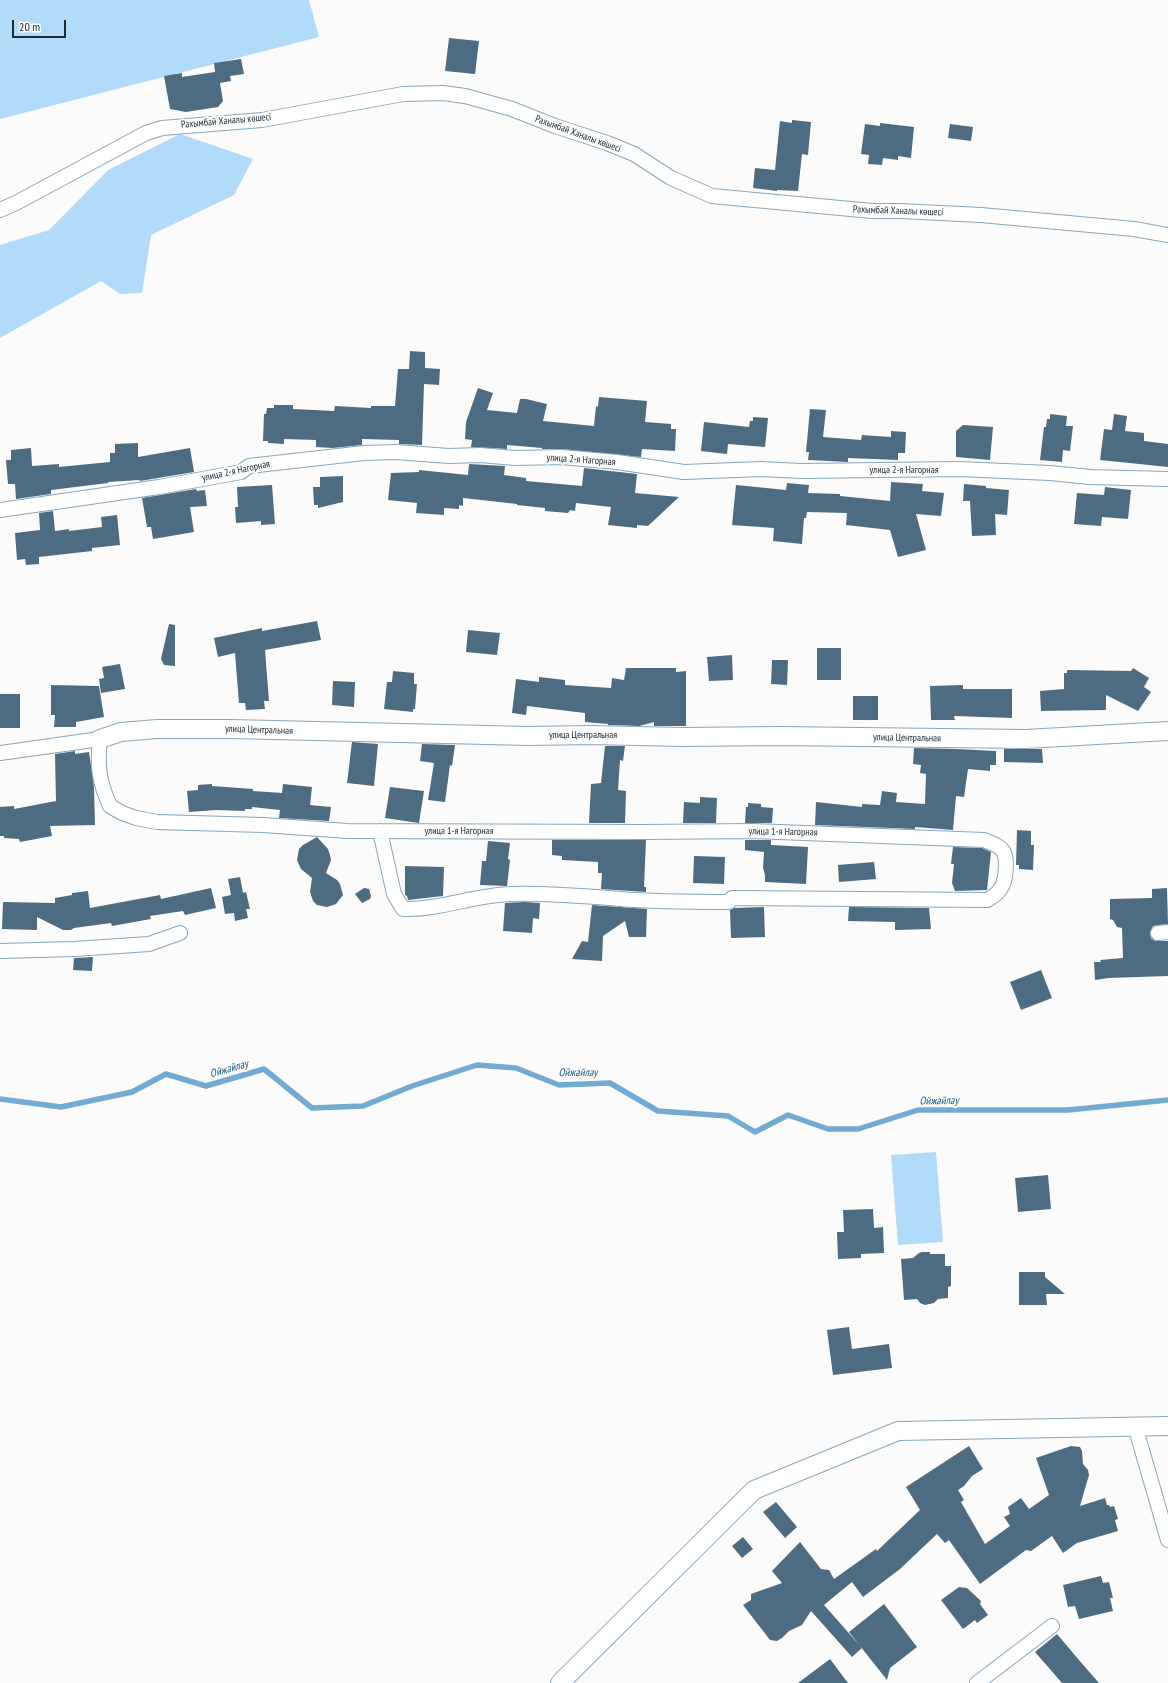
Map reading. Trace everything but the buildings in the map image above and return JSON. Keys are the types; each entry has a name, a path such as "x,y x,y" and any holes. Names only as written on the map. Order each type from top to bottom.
{"street":[{"name":"Рахымбай Ханалы көшесі","path":"0,210 16,204 146,133 162,128 262,120 403,94 443,93 465,96 512,109 550,124 607,143 634,154 671,178 712,196 872,211 980,215 1134,229 1168,235"},
{"name":"улица 2-я Нагорная","path":"0,510 159,487 241,472 249,466 364,453 396,452 449,456 480,455 515,458 561,457 617,462 684,472 761,469 820,471 960,469 1090,477 1168,479"},
{"name":"улица Центральная","path":"0,753 100,738 121,732 157,729 231,729 529,736 778,736 1026,739 1168,731"},
{"name":"улица 1-я Нагорная","path":"100,738 98,760 99,776 110,806 122,813 158,822 380,831 753,831 984,840 998,845 1004,852 1006,858 1002,887 993,897 987,900 977,901 732,898 729,902 509,894 467,900 422,909 403,909 394,894 380,831"},
{"path":"0,951 74,949 148,944 180,933"},
{"path":"1135,1426 1168,1540"},
{"path":"560,1683 754,1490 898,1431 1168,1426"},
{"path":"977,1683 1052,1626"}],"shaded area":[{"path":"0,0 309,0 319,37 0,119"},
{"path":"180,134 253,159 234,195 151,235 142,293 120,294 101,281 0,338 0,245 49,230 108,170"},
{"path":"936,1152 943,1242 898,1245 891,1155"}],"waterway":[{"name":"Ойжайлау","path":"0,1099 61,1107 132,1092 166,1074 206,1086 264,1069 312,1108 363,1106 412,1086 477,1065 516,1068 559,1085 610,1083 658,1111 728,1116 755,1132 788,1115 828,1129 858,1129 918,1110 1068,1110 1168,1100"}]}
